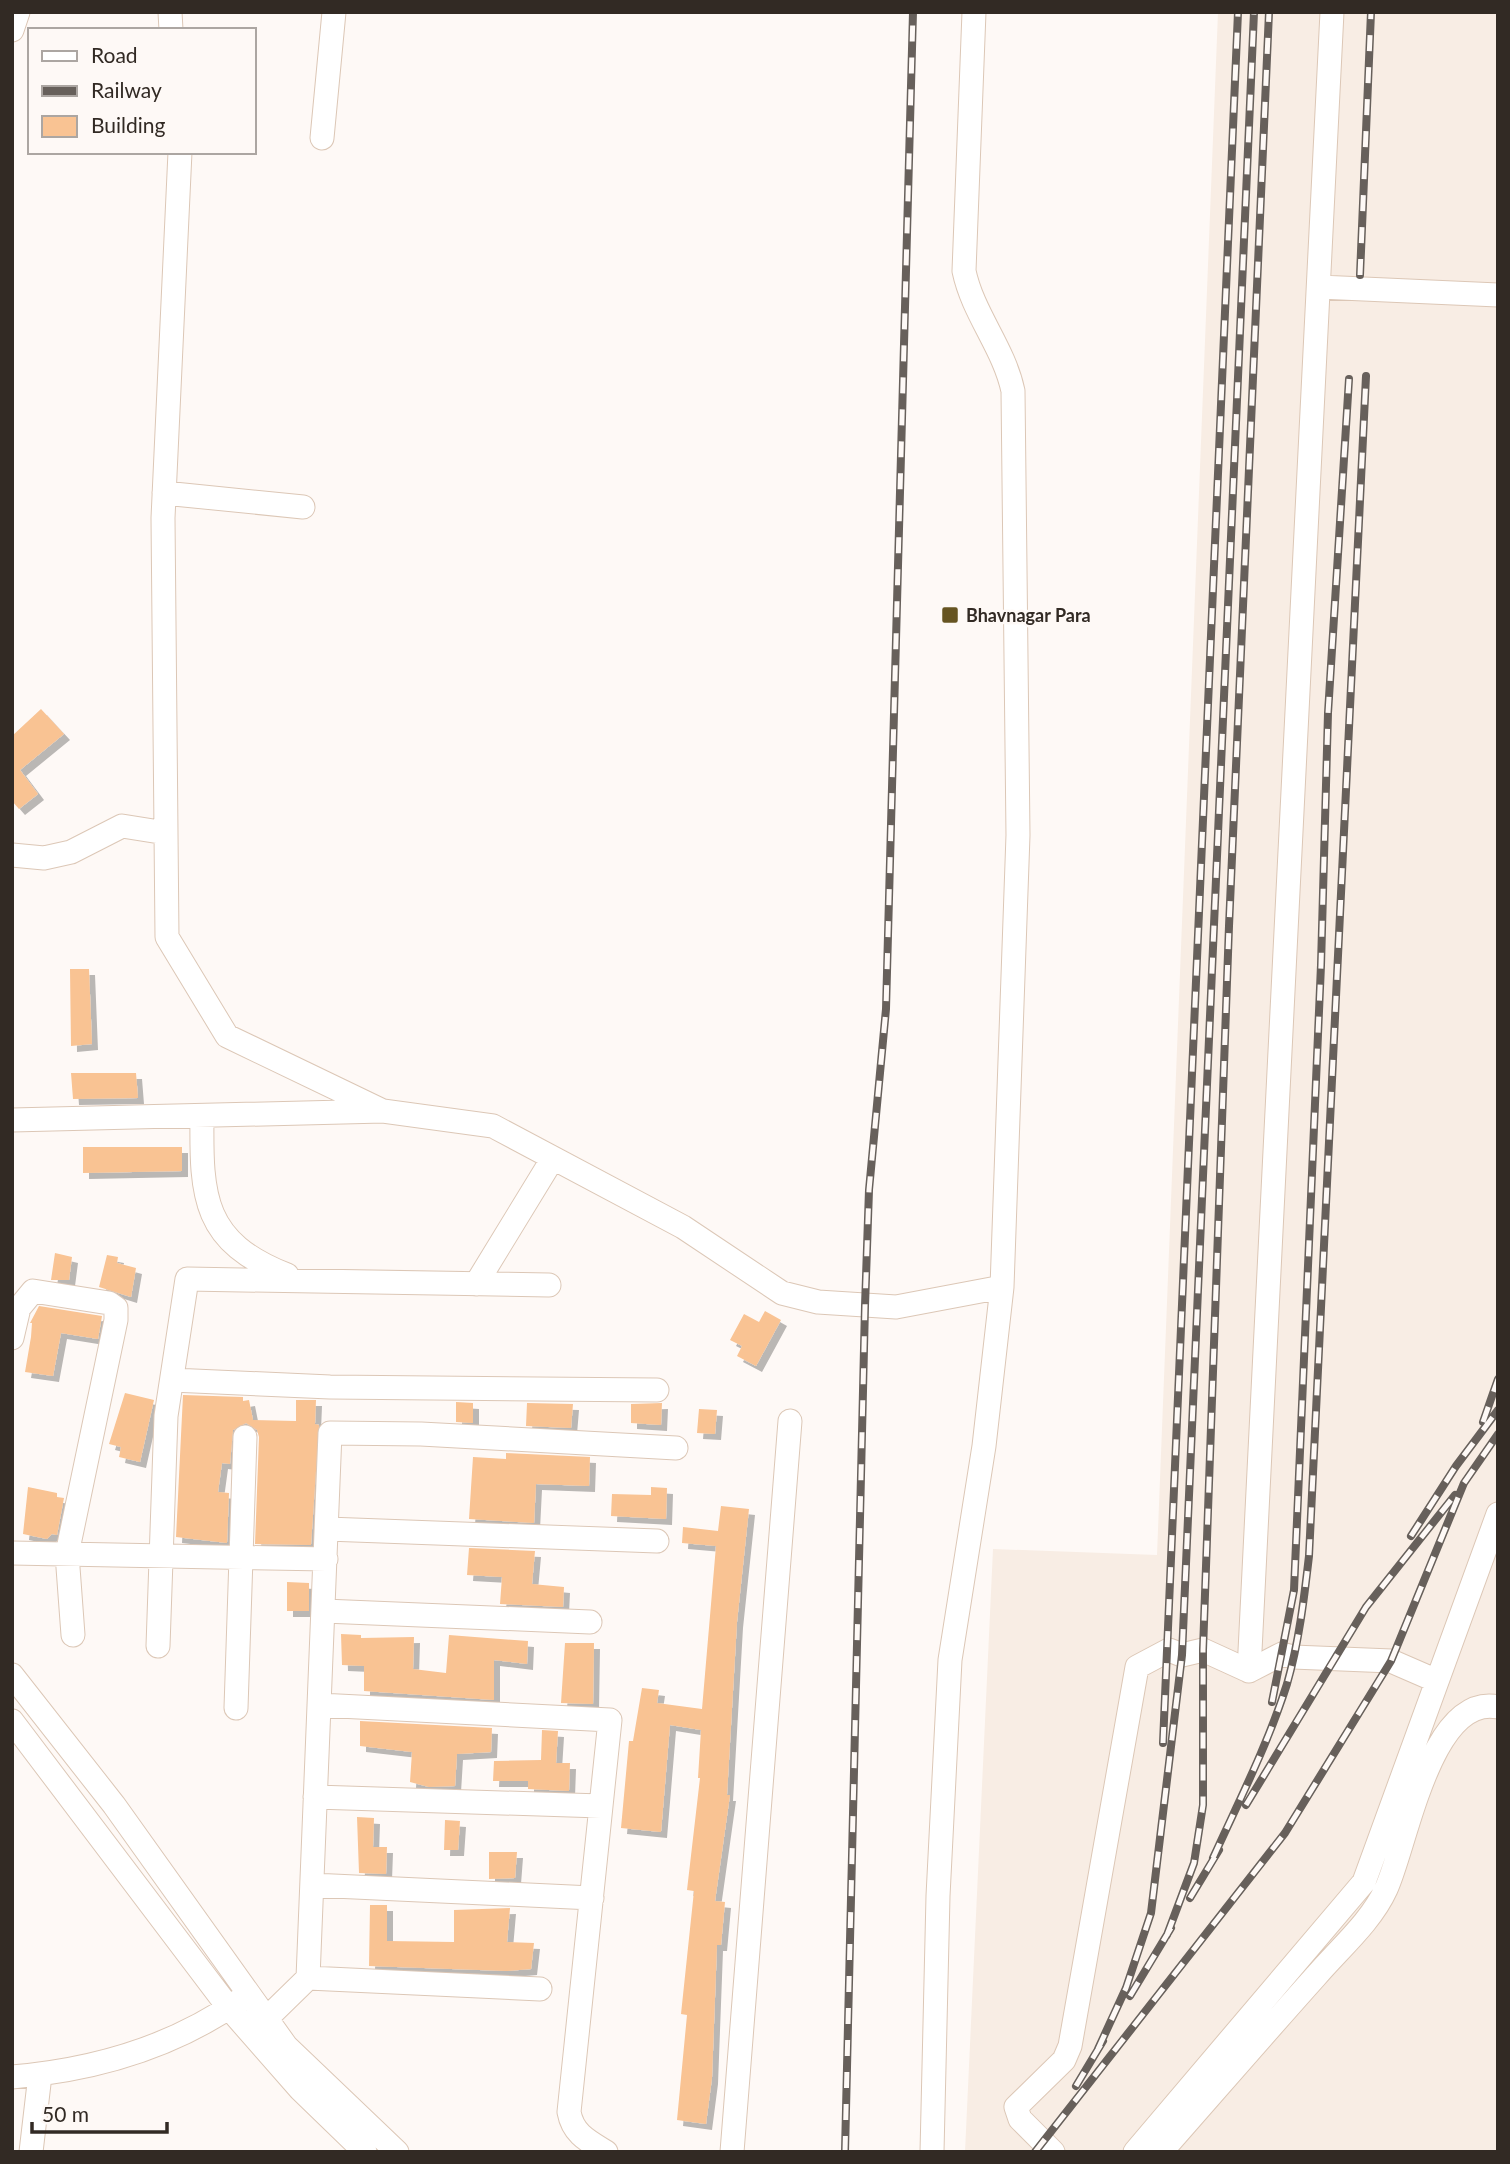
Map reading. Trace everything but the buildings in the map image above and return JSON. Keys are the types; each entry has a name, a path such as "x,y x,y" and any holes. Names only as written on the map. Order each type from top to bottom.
{"street":[{"path":"12,30 18,12"},
{"path":"322,138 334,12"},
{"path":"932,2152 939,1896 950,1661 984,1446 1003,1287 1018,835 1013,391 1002,355 972,298 964,271 974,12"},
{"path":"1249,1671 1332,12"},
{"path":"180,154 164,493 167,937 227,1036 383,1111"},
{"path":"1319,287 1498,295"},
{"path":"164,493 303,507"},
{"path":"12,855 44,858 71,852 122,826 166,833"},
{"path":"12,1120 383,1111 493,1126 683,1227 782,1293 818,1302 896,1307 1003,1287"},
{"path":"202,1116 202,1181 217,1226 234,1246 255,1262 302,1281"},
{"path":"476,1284 554,1158"},
{"path":"158,1646 166,1416 187,1279 549,1285"},
{"path":"12,1338 19,1308 33,1292 109,1303 116,1308 116,1320 67,1554 73,1635"},
{"path":"172,1380 330,1387 657,1390"},
{"path":"732,2152 790,1421"},
{"path":"266,2019 308,1978 330,1433 421,1434 676,1448"},
{"path":"236,1708 246,1437"},
{"path":"1135,2152 1358,1893 1498,1514"},
{"path":"327,1529 657,1541"},
{"path":"12,1553 326,1559"},
{"path":"324,1611 590,1622"},
{"path":"1053,2152 1020,2119 1016,2107 1064,2060 1070,2046 1134,1672 1169,1650 1182,1654 1203,1650 1249,1671"},
{"path":"1249,1671 1282,1654 1293,1657 1391,1661 1437,1681"},
{"path":"12,1675 114,1805 286,2046 397,2152"},
{"path":"319,1705 610,1720 569,2112 571,2125 580,2136 606,2152"},
{"path":"1161,2152 1381,1899 1427,1766 1440,1743 1463,1717 1477,1708 1498,1707"},
{"path":"12,1721 229,2008 300,2089 365,2152"},
{"path":"315,1797 601,1806"},
{"path":"312,1885 592,1898"},
{"path":"308,1978 540,1989"},
{"path":"31,2152 21,2075 84,2068 155,2047 229,2008 248,1994"}],"shaded area":[{"path":"1218,12 1498,12 1498,2152 965,2152 993,1549 1157,1555"}],"railway":[{"path":"845,2152 865,1306 869,1190 886,1009 913,12"},
{"path":"1163,1743 1238,12"},
{"path":"1098,2049 1126,1988 1151,1913 1182,1655 1254,12"},
{"path":"1167,1935 1194,1863 1203,1805 1203,1650 1229,926 1269,12"},
{"path":"1360,275 1371,12"},
{"path":"1213,1858 1262,1750 1287,1684 1298,1636 1309,1556 1366,376"},
{"path":"1272,1702 1294,1590 1321,965 1328,713 1349,379"},
{"path":"1483,1422 1498,1379"},
{"path":"1411,1536 1456,1466 1498,1410"},
{"path":"1035,2152 1285,1833 1391,1661 1464,1483 1498,1434"},
{"path":"1246,1805 1366,1607 1455,1495"},
{"path":"1190,1898 1219,1850"},
{"path":"1130,1996 1171,1928"},
{"path":"1076,2086 1103,2041"}],"place":[{"name":"Bhavnagar Para","path":"950,615"}]}
